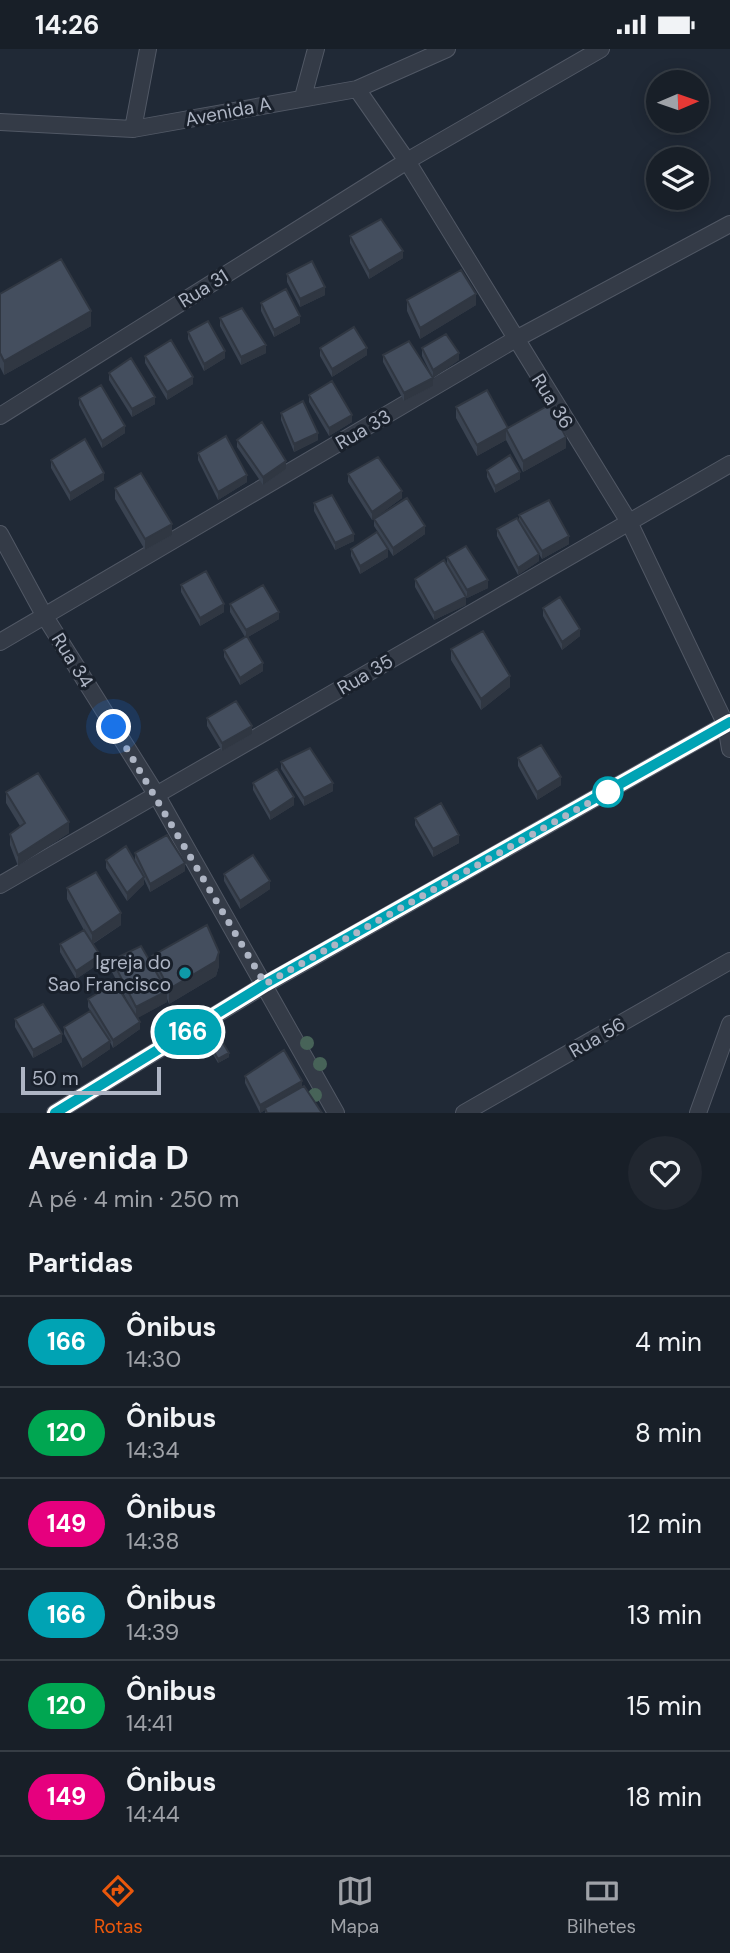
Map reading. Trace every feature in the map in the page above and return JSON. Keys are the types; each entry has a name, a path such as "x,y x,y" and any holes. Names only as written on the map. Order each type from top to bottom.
{"street":[{"path":"133,129 148,49"},
{"path":"303,97 316,49"},
{"name":"Avenida A","path":"0,122 133,129 357,89 447,49"},
{"path":"407,161 601,49"},
{"name":"Rua 36","path":"357,89 407,161 514,340 629,522 728,724 730,749"},
{"name":"Rua 31","path":"0,416 407,161"},
{"name":"Rua 33","path":"0,642 514,340 730,224"},
{"name":"Rua 35","path":"0,885 730,464"},
{"name":"Rua 34","path":"0,534 44,615 156,794 336,1113"},
{"path":"55,1113 265,984 728,724"},
{"name":"Rua 56","path":"464,1113 730,961"},
{"path":"698,1113 730,1024"}],"building":[{"path":"381,219 403,251 369,271 350,236"},
{"path":"61,259 91,311 4,361 0,353 0,294"},
{"path":"312,261 325,287 300,299 287,274"},
{"path":"461,270 476,294 420,328 407,300"},
{"path":"286,289 300,316 274,330 261,303"},
{"path":"242,308 266,345 241,357 220,318"},
{"path":"208,321 225,351 204,364 188,332"},
{"path":"354,327 367,348 332,369 320,348"},
{"path":"446,334 459,353 433,370 422,348"},
{"path":"171,340 193,377 167,392 145,356"},
{"path":"409,341 433,378 404,393 383,355"},
{"path":"131,358 155,397 132,409 109,373"},
{"path":"332,381 352,415 329,428 309,395"},
{"path":"101,385 125,426 102,441 79,398"},
{"path":"487,390 508,428 477,445 456,407"},
{"path":"303,401 318,433 294,444 281,413"},
{"path":"549,405 566,437 523,461 506,429"},
{"path":"262,422 286,461 263,477 237,440"},
{"path":"226,436 247,475 218,492 198,453"},
{"path":"85,439 104,473 70,493 51,460"},
{"path":"510,455 520,472 495,486 487,470"},
{"path":"378,457 402,491 372,512 348,474"},
{"path":"141,473 172,524 145,539 115,488"},
{"path":"332,495 354,534 335,543 314,503"},
{"path":"407,498 425,526 393,548 374,519"},
{"path":"549,500 569,536 542,551 519,515"},
{"path":"517,518 539,554 518,568 497,529"},
{"path":"377,532 388,549 360,566 351,549"},
{"path":"466,546 488,580 467,590 447,557"},
{"path":"444,560 466,597 434,613 415,579"},
{"path":"206,571 224,604 200,618 181,585"},
{"path":"263,585 279,612 246,630 230,604"},
{"path":"560,597 580,629 562,642 543,608"},
{"path":"483,631 510,676 481,699 451,649"},
{"path":"247,636 263,663 240,678 224,650"},
{"path":"236,701 252,726 222,743 207,718"},
{"path":"541,745 561,777 537,792 518,758"},
{"path":"310,748 333,783 304,798 281,762"},
{"path":"277,769 294,797 270,813 253,783"},
{"path":"38,773 69,822 18,855 10,834 25,823 6,792"},
{"path":"441,803 459,835 433,849 415,818"},
{"path":"167,835 185,863 150,884 135,853"},
{"path":"126,846 144,877 127,893 106,860"},
{"path":"253,855 270,881 240,901 224,874"},
{"path":"96,872 121,913 92,933 67,888"},
{"path":"207,925 219,952 216,961 169,989 152,956"},
{"path":"84,930 100,955 76,971 60,944"},
{"path":"141,946 167,991 136,1007 112,960"},
{"path":"115,983 140,1022 113,1040 88,999"},
{"path":"43,1004 62,1034 33,1050 15,1019"},
{"path":"90,1011 110,1041 82,1060 64,1027"},
{"path":"220,1038 229,1053 218,1059 210,1045"},
{"path":"284,1050 302,1081 260,1105 245,1076"},
{"path":"304,1086 322,1113 267,1113 265,1108"}],"bus line":[{"name":"166","path":"55,1113 265,984 730,722"}],"place":[{"name":"Igreja do Sao Francisco","path":"185,973"}],"route":[{"path":"114,727 156,794 265,984 608,792"}]}
